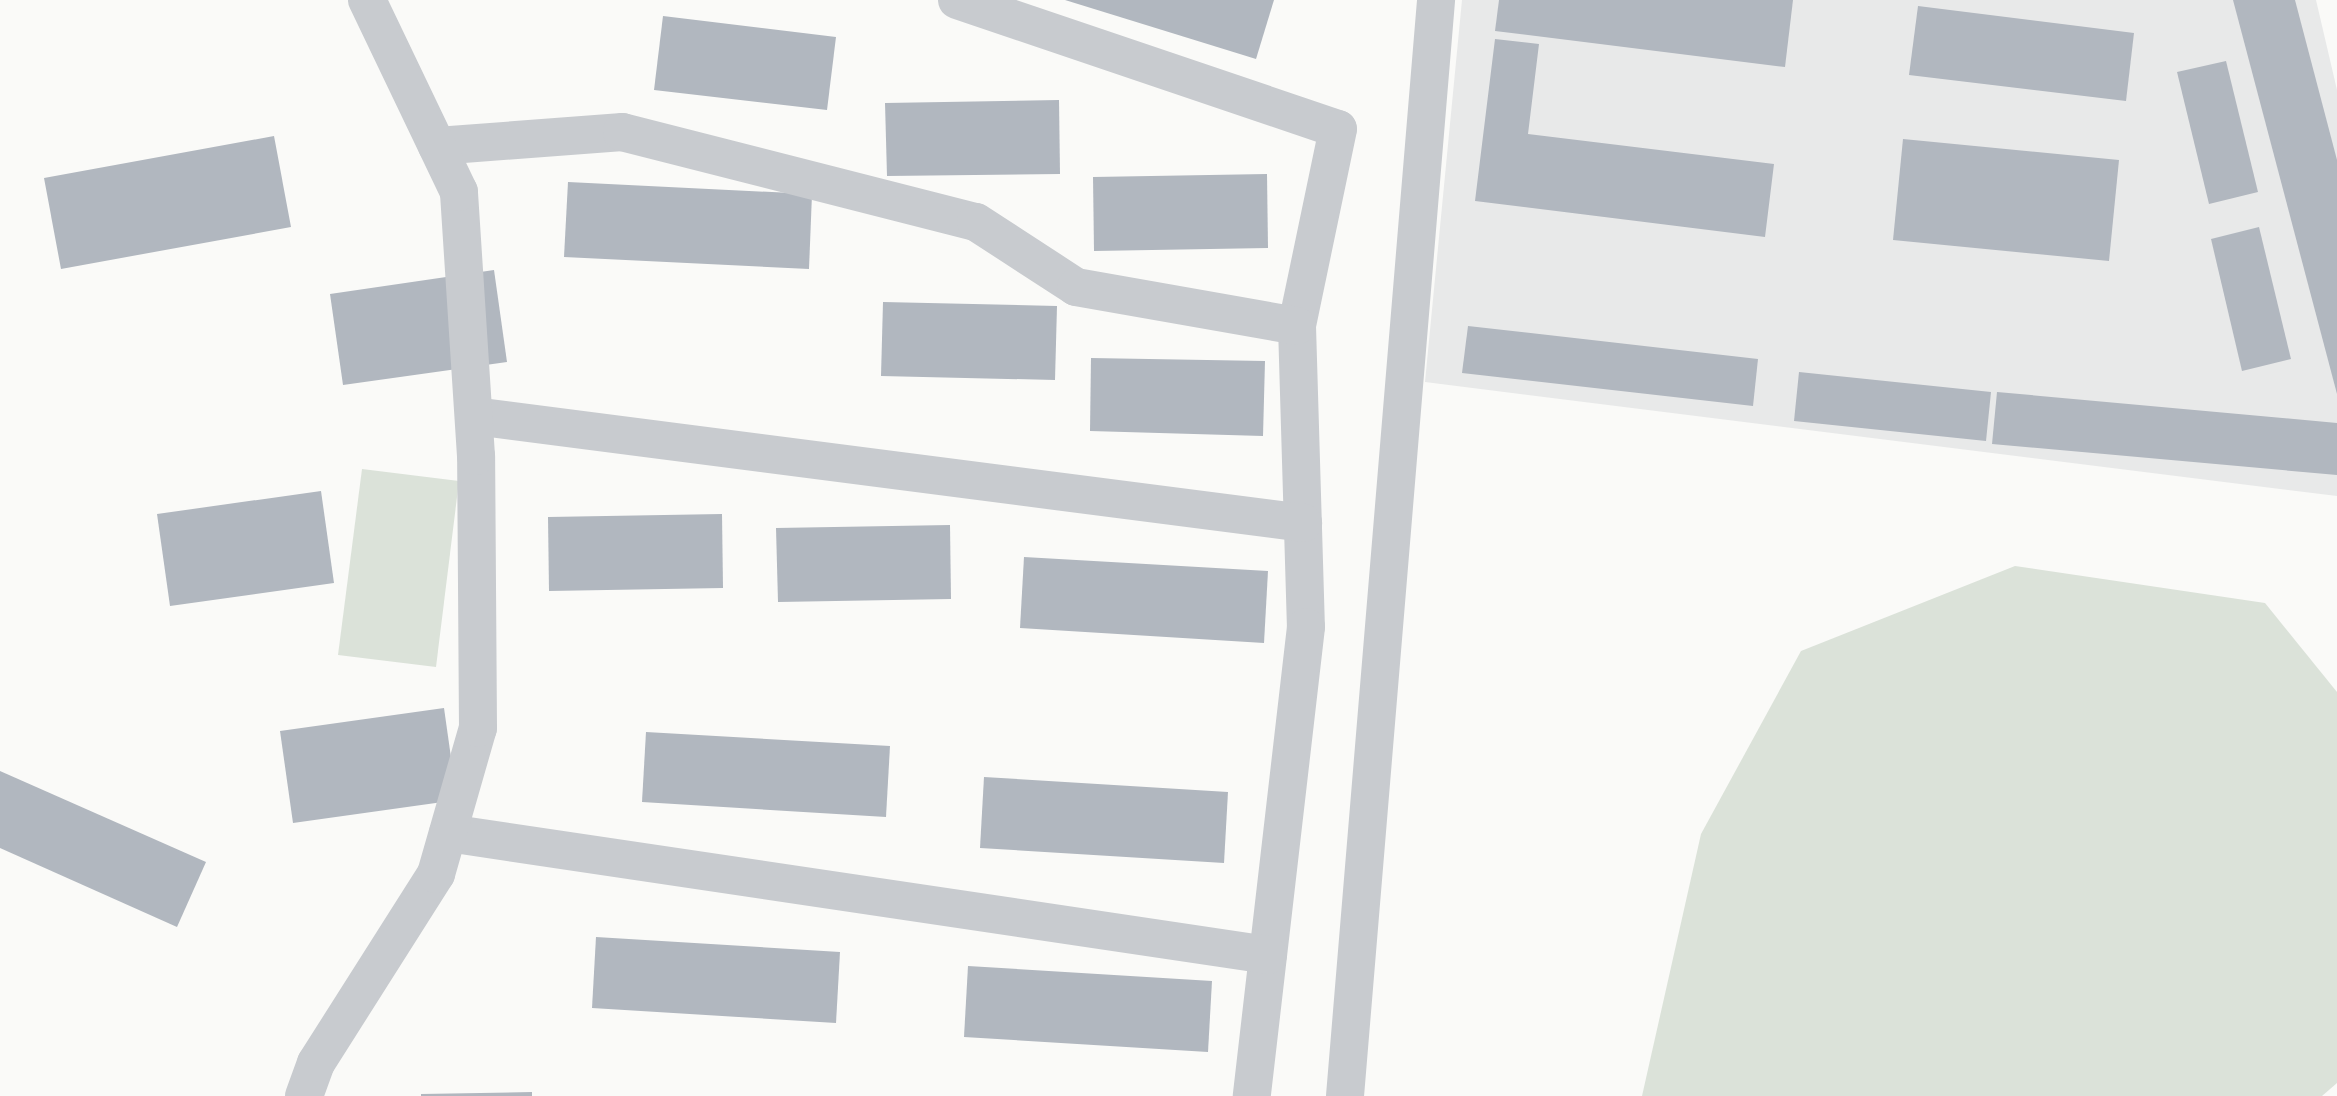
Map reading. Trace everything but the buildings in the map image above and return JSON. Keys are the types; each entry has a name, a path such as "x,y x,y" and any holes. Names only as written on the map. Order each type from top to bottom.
{"street":[{"path":"304,1096 316,1063 436,874 478,728 474,416 459,192 367,0"},
{"path":"957,0 1338,129 1297,326 1306,627 1252,1096"},
{"path":"1345,1096 1436,0"},
{"path":"437,146 622,132 976,222 1076,286 1297,326"},
{"path":"474,416 1303,523"},
{"path":"448,833 1268,954"}],"shaded area":[{"path":"1462,0 2316,0 2337,90 2337,496 1425,382"},
{"path":"362,469 459,481 436,667 338,655"},
{"path":"2015,566 2265,603 2337,692 2337,1083 2322,1096 1642,1096 1701,834 1801,651"}]}
